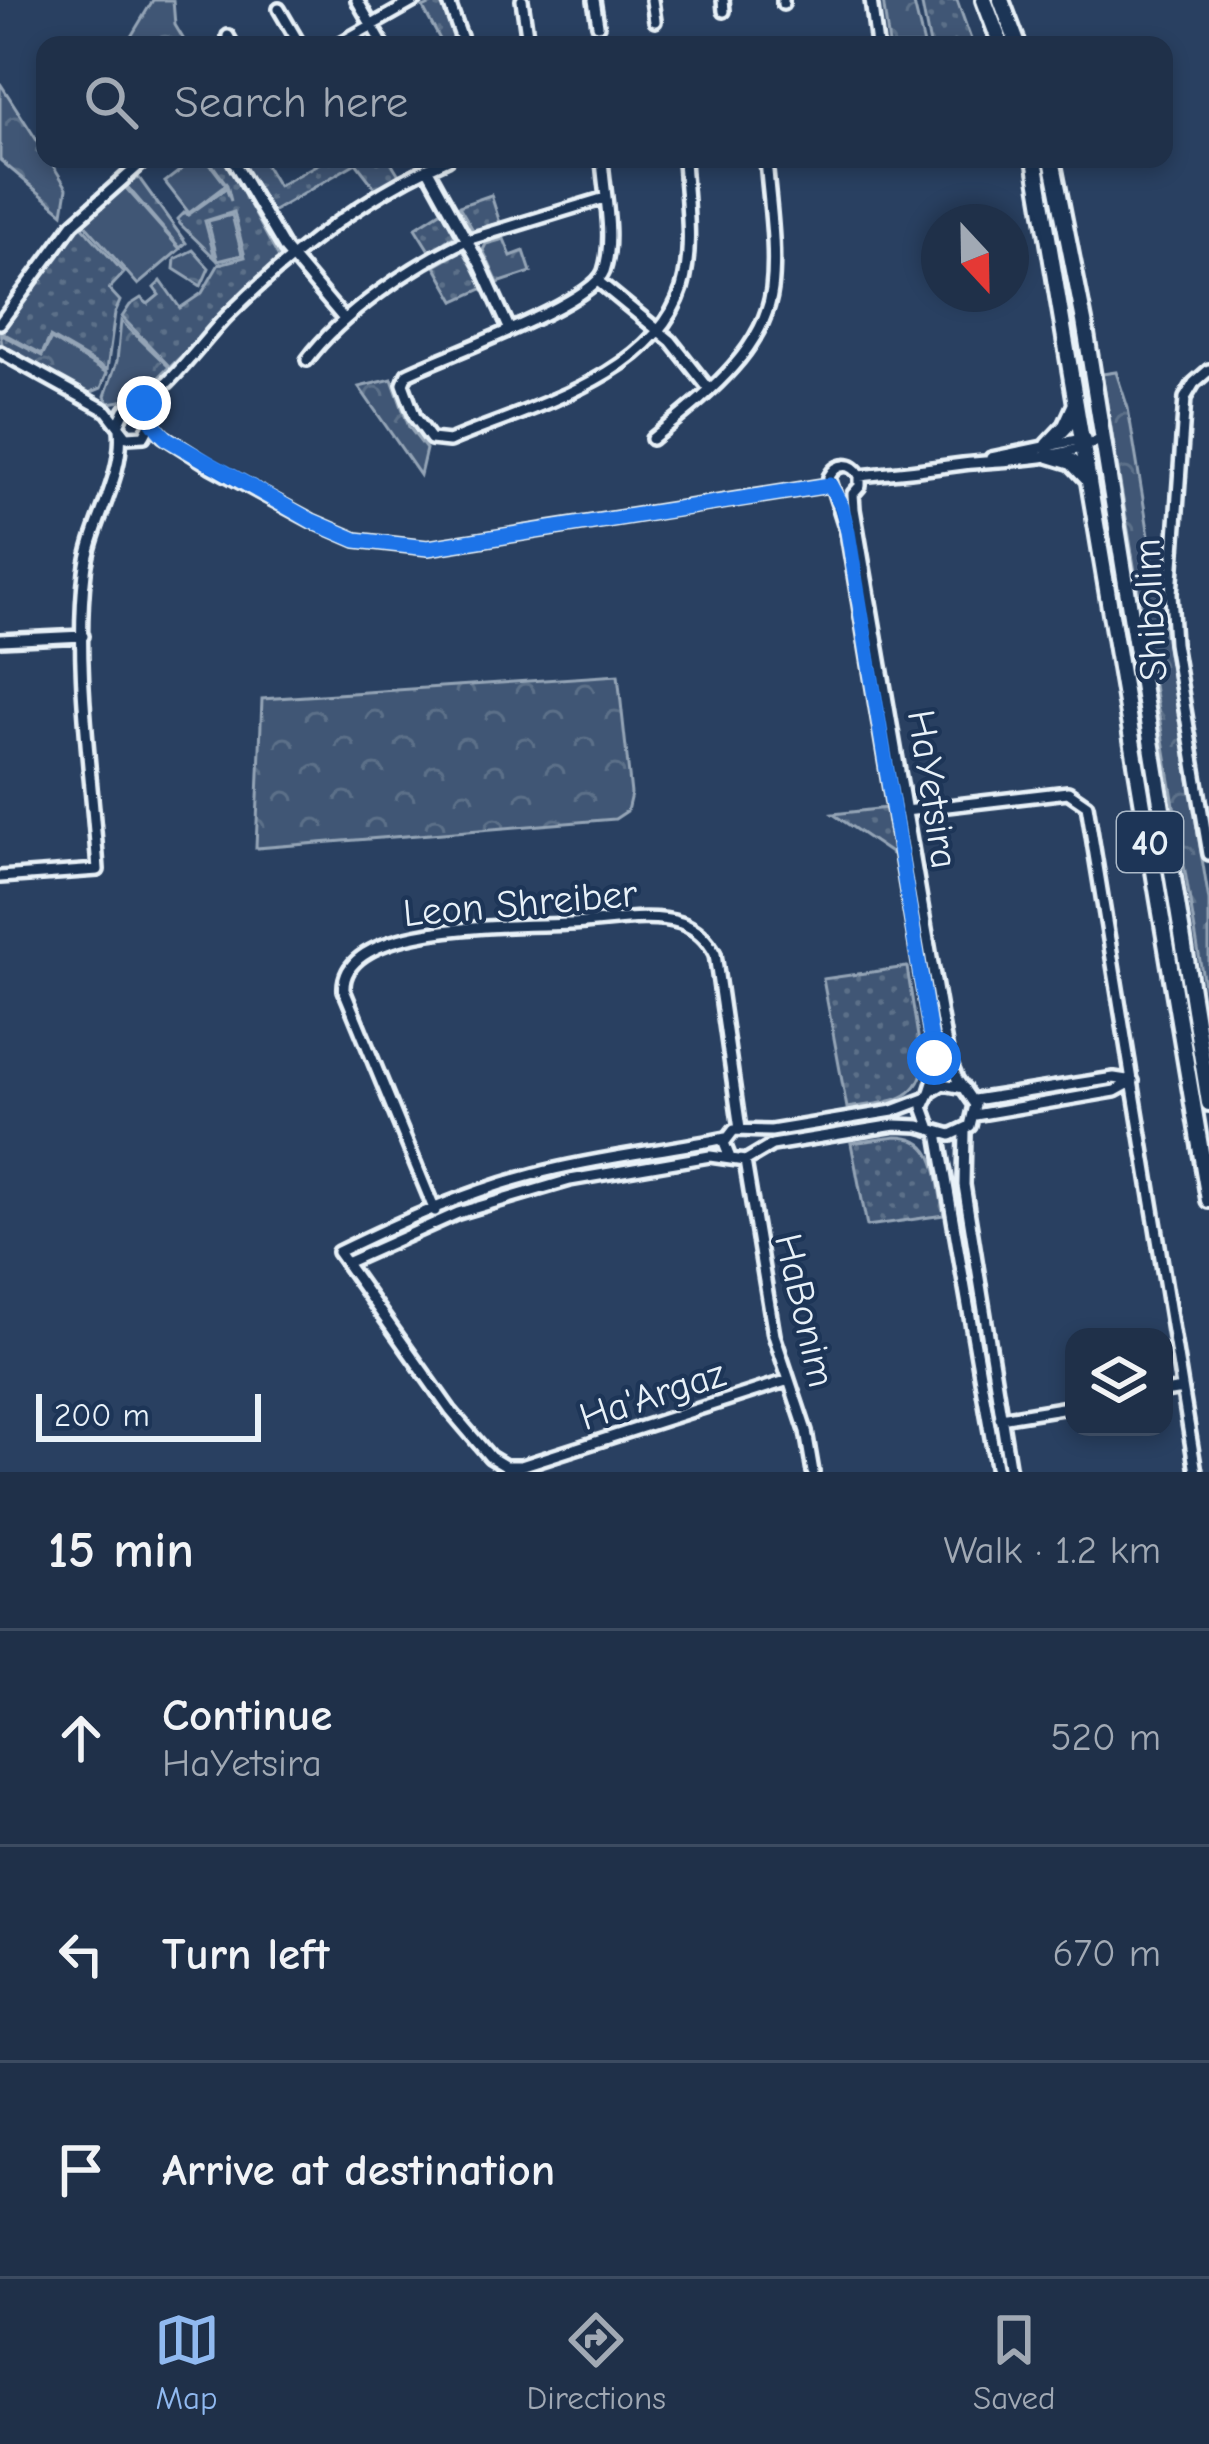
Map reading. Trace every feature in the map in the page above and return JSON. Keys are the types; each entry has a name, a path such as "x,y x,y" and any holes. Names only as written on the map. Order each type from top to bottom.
{"highway":[{"path":"984,0 998,36"},
{"path":"1001,0 1015,36"},
{"name":"40","path":"1037,168 1209,1200"},
{"name":"40","path":"1054,168 1071,247 1209,1103"},
{"path":"1076,399 1070,420 1048,450 1072,462 1090,485"}],"street":[{"path":"357,0 378,36"},
{"path":"353,36 416,0"},
{"path":"448,0 461,36"},
{"path":"522,0 527,35"},
{"path":"594,0 598,26"},
{"path":"652,0 655,20"},
{"path":"871,0 876,36"},
{"path":"279,9 295,36"},
{"path":"0,323 74,224 136,168"},
{"path":"237,168 292,259 344,319"},
{"path":"0,877 98,870 83,636 85,568 96,520 120,455 119,426 131,408 153,395 232,311 292,259 427,168 509,328"},
{"path":"603,168 608,248 599,282 573,301 404,378 409,404 431,439 449,441 612,371 634,357 676,302 685,273 684,168"},
{"path":"652,439 710,390 739,357 771,296 766,168"},
{"path":"307,360 344,319 467,239 605,198"},
{"path":"599,282 658,330 710,390"},
{"path":"0,352 99,405 127,437 169,440"},
{"name":"Shibolim","path":"1209,370 1185,398 1171,593 1174,643 1209,854"},
{"path":"120,455 140,438 150,420 153,395"},
{"path":"99,405 143,410 169,440 312,521 356,540 428,548 807,487 831,485 843,496 854,494 860,476 844,465 831,485"},
{"path":"860,476 968,464 1102,440"},
{"name":"HaYetsira","path":"831,485 848,532 934,1058 936,1072 927,1095"},
{"name":"HaYetsira","path":"854,494 948,1057 965,1089"},
{"path":"0,640 83,636"},
{"path":"894,813 1068,792 1087,805 1196,1472"},
{"name":"Leon Shreiber","path":"439,1221 344,990 346,972 354,962 405,938 450,930 632,921 686,925 715,954 744,1130"},
{"path":"974,1100 1114,1078 1132,1082"},
{"path":"975,1115 1115,1091 1132,1082"},
{"path":"739,1160 724,1148 726,1138 744,1130 771,1131 893,1112 951,1083 965,1089 974,1100 975,1115 965,1130 964,1185 1010,1472"},
{"path":"927,1095 923,1115 935,1131 997,1472"},
{"path":"346,1263 439,1221 570,1180 710,1156 739,1160 772,1145 895,1125 951,1136 965,1130"},
{"path":"744,1130 755,1138 755,1152"},
{"name":"Ha'Argaz","path":"726,1138 540,1172 434,1208 338,1252 450,1410 490,1457 505,1466 521,1466 789,1380"},
{"name":"HaBonim","path":"739,1160 774,1335 806,1430 813,1472"},
{"path":"1173,1390 1182,1389"},
{"path":"988,1420 1065,1408"}],"green space":[{"path":"153,0 173,0 175,25 182,36 131,36"},
{"path":"883,0 913,0 922,36 888,36"},
{"path":"921,0 957,0 970,36 928,36"},
{"path":"442,3 454,36 438,36 423,8"},
{"path":"0,83 36,139 36,168 55,168 67,188 63,213 0,160"},
{"path":"183,168 213,168 226,185 189,213 165,182"},
{"path":"215,168 230,168 280,260 170,367 122,317 141,298 148,304 159,295 154,288 161,281 180,308 202,293 219,264 245,257 234,212 205,221 215,258 178,219 226,188 231,201 227,185"},
{"path":"245,168 267,168 278,186 311,168 347,168 270,213"},
{"path":"360,168 395,168 399,175 376,189"},
{"path":"139,178 186,243 180,248 125,184"},
{"path":"125,187 180,249 138,285 84,223"},
{"path":"491,195 500,223 473,230 459,206"},
{"path":"445,209 456,234 430,252 415,228"},
{"path":"232,215 242,255 218,261 208,221"},
{"path":"81,225 124,273 109,289 120,301 107,370 50,337 42,354 1,332"},
{"path":"504,239 511,256 524,251 531,272 498,283 483,250 486,244"},
{"path":"193,250 209,268 201,286 174,269 175,259"},
{"path":"463,250 484,288 455,301 435,266"},
{"path":"121,321 169,367 138,398 109,403 105,396 117,361"},
{"path":"0,334 42,356 51,339 107,373 101,388 89,393 3,349"},
{"path":"1116,372 1128,408 1209,901 1209,1015 1102,374"},
{"path":"392,379 409,427 426,449 420,475 359,387"},
{"path":"618,675 631,794 627,811 615,819 256,848 262,699"},
{"path":"887,808 895,856 833,814"},
{"path":"907,967 923,1068 919,1080 894,1100 847,1108 823,979"},
{"path":"896,1137 921,1144 928,1152 944,1215 867,1226 851,1143"}],"route":[{"path":"144,403 134,407 147,413 169,440 312,521 356,540 428,548 830,485 848,532 934,1058"}]}
